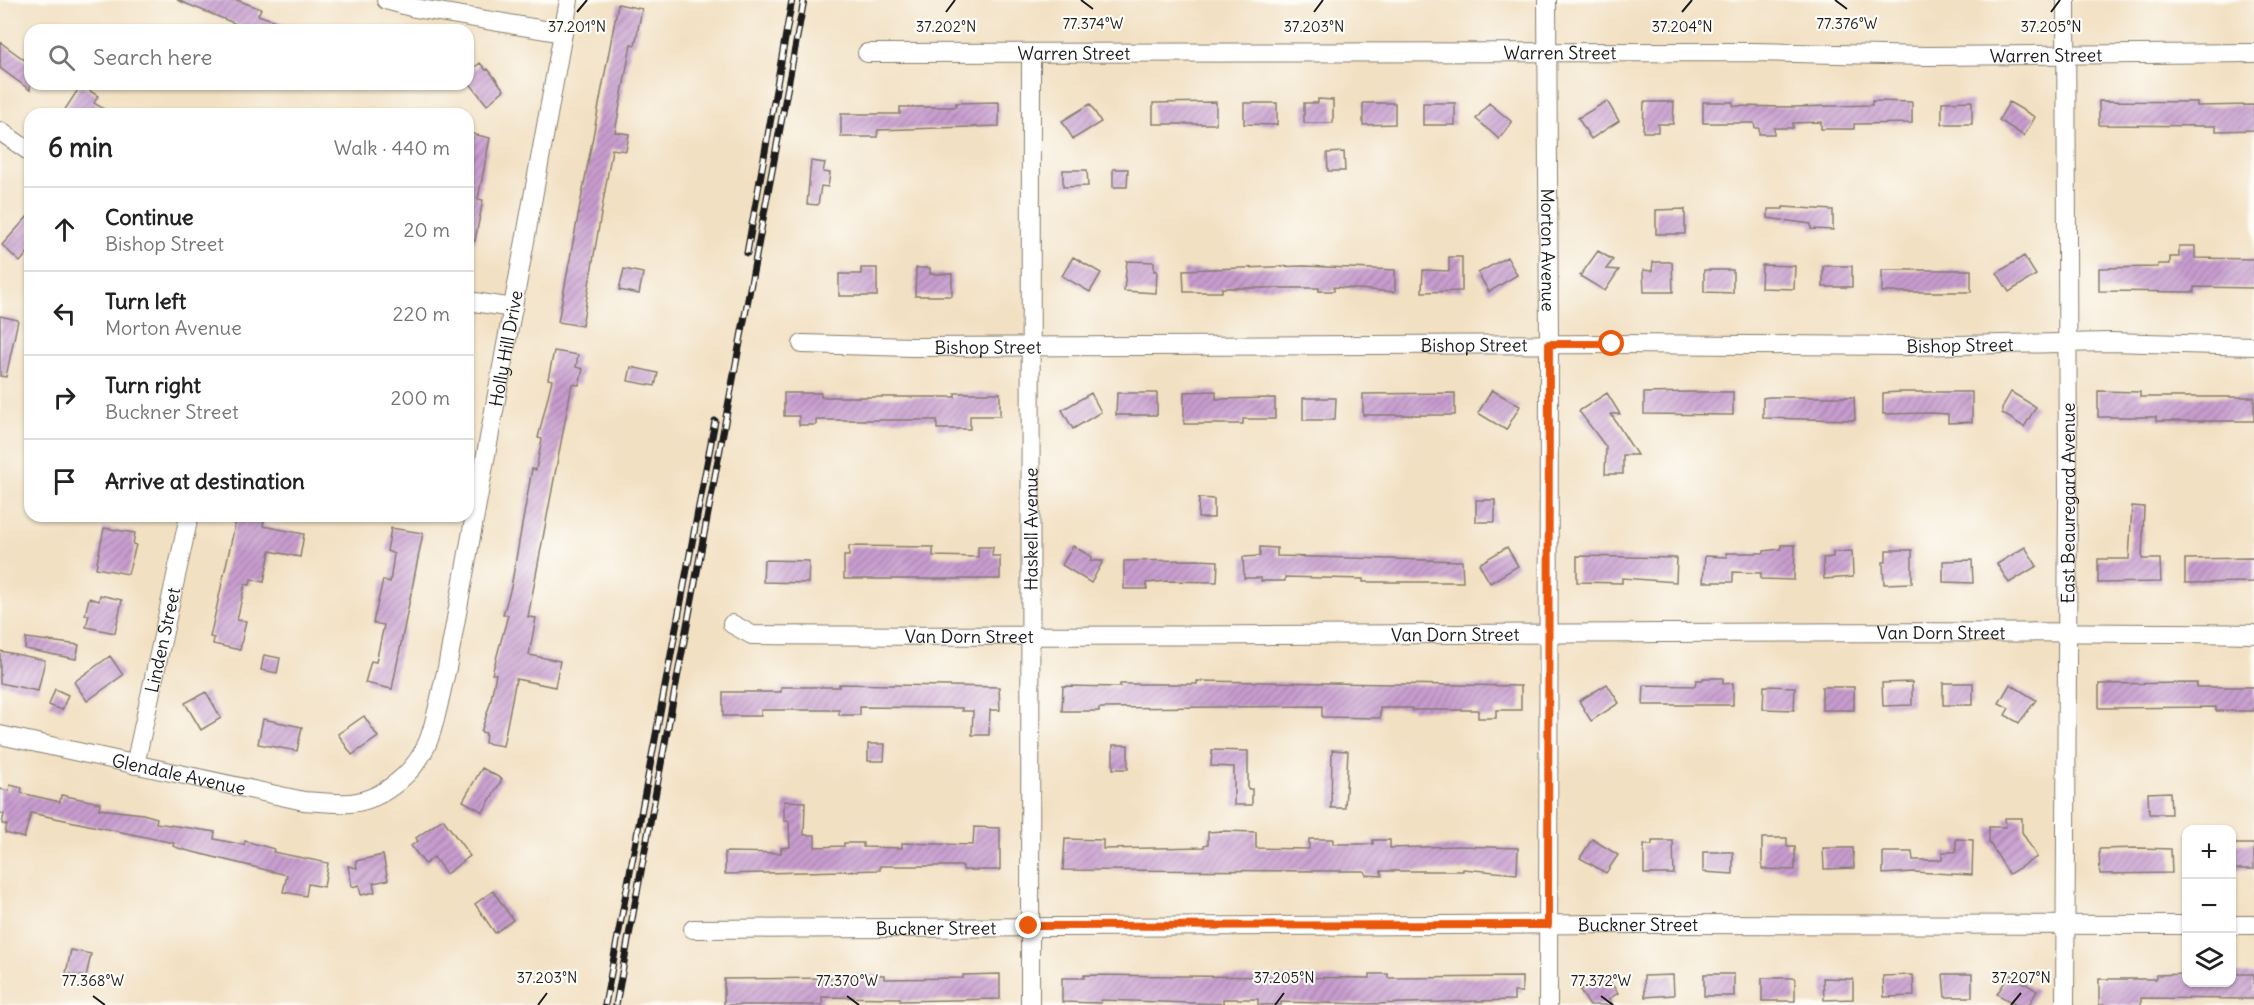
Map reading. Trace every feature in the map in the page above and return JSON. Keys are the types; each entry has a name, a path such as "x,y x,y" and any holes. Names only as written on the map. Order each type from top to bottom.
{"street":[{"path":"386,0 415,8 563,33"},
{"name":"Holly Hill Drive","path":"474,521 569,0"},
{"name":"Morton Avenue","path":"1546,0 1549,344 1548,1005"},
{"name":"East Beauregard Avenue","path":"2065,1005 2065,634 2068,489 2066,0"},
{"name":"Haskell Avenue","path":"1030,1005 1031,52"},
{"name":"Warren Street","path":"867,53 1752,52 1927,56 2254,53"},
{"path":"1,134 24,149"},
{"path":"474,302 513,308"},
{"name":"Bishop Street","path":"802,344 1905,346 2066,343 2254,346"},
{"name":"Linden Street","path":"135,765 188,522"},
{"name":"Holly Hill Drive","path":"357,801 370,798 403,777 419,758 429,740 447,668 474,522"},
{"name":"Van Dorn Street","path":"732,624 752,635 2254,634"},
{"name":"Glendale Avenue","path":"0,735 304,801 357,801"},
{"name":"Buckner Street","path":"693,929 1029,926 2182,925"},
{"path":"2236,925 2254,925"}],"building":[{"path":"177,0 237,0 261,9 258,15 284,24 236,24"},
{"path":"618,4 642,9 635,45 631,44 615,132 629,134 626,151 612,149 582,326 558,322"},
{"path":"0,42 24,60 24,86 0,68"},
{"path":"480,63 486,70 488,69 504,90 487,105 474,89 474,68"},
{"path":"78,90 89,90 98,96 94,103 102,108 66,108"},
{"path":"1318,99 1333,100 1333,123 1304,123 1304,103 1318,103"},
{"path":"1607,101 1619,121 1591,139 1578,118"},
{"path":"1872,101 1912,102 1912,123 1854,124 1854,129 1821,129 1821,122 1793,123 1793,128 1774,128 1774,134 1759,134 1759,128 1755,128 1754,123 1703,123 1703,102 1733,102 1733,106 1793,107 1872,105"},
{"path":"1972,101 1972,124 1942,124 1942,102"},
{"path":"2099,101 2197,102 2197,106 2254,105 2254,130 2216,131 2216,126 2099,125"},
{"path":"999,102 999,126 878,130 877,137 841,137 841,114 900,114 900,107 956,107 956,103"},
{"path":"1216,102 1216,124 1153,124 1153,103"},
{"path":"1644,102 1674,102 1673,124 1658,124 1658,132 1643,132"},
{"path":"2009,102 2035,117 2024,136 1999,120"},
{"path":"1244,103 1277,103 1277,125 1244,124"},
{"path":"1363,103 1395,103 1395,124 1363,125"},
{"path":"1423,103 1455,103 1455,125 1423,125"},
{"path":"1489,103 1512,122 1499,139 1476,119"},
{"path":"1090,104 1101,122 1073,139 1062,121"},
{"path":"474,134 490,138 478,199 483,200 475,241"},
{"path":"1344,152 1345,171 1328,171 1327,153"},
{"path":"811,161 825,163 823,172 830,173 828,187 821,186 818,205 807,204"},
{"path":"1113,169 1128,169 1127,187 1113,187"},
{"path":"1063,170 1087,170 1088,186 1063,187"},
{"path":"1783,207 1833,210 1833,230 1811,229 1811,224 1768,218 1768,209 1783,209"},
{"path":"1685,209 1685,234 1656,234 1656,210"},
{"path":"24,221 24,257 20,262 2,245"},
{"path":"2179,246 2195,246 2195,258 2254,259 2254,288 2194,287 2194,292 2099,291 2099,268 2158,267 2158,264 2170,264 2170,257 2179,257"},
{"path":"1598,251 1613,260 1606,269 1619,270 1605,291 1580,276"},
{"path":"2024,256 2036,275 2009,292 1997,273"},
{"path":"1073,257 1101,273 1090,292 1062,276"},
{"path":"1449,257 1462,257 1462,291 1422,292 1423,270 1449,271"},
{"path":"1507,257 1517,275 1489,292 1478,273"},
{"path":"1127,261 1154,262 1154,271 1157,271 1156,293 1124,291"},
{"path":"1653,262 1672,262 1673,292 1644,292 1643,270 1652,271"},
{"path":"1762,265 1795,266 1794,289 1761,288"},
{"path":"1304,266 1395,270 1395,292 1334,287 1334,291 1319,291 1319,288 1222,288 1222,292 1184,292 1183,270"},
{"path":"1823,266 1852,266 1852,287 1823,287"},
{"path":"861,268 877,268 877,296 839,296 839,274 861,274"},
{"path":"916,268 930,268 930,274 952,274 952,296 915,296"},
{"path":"624,269 643,273 639,294 619,290"},
{"path":"1704,270 1733,270 1733,293 1704,292"},
{"path":"1882,270 1971,270 1971,292 1882,292"},
{"path":"0,316 18,320 6,377 0,376"},
{"path":"554,351 578,355 576,367 583,369 579,385 572,384 528,617 536,618 529,655 560,661 555,687 516,679 503,746 485,743 486,733 481,732 490,704 496,674 492,674 508,615 503,615 511,587 532,469 536,470 542,439 538,438 552,380 548,379"},
{"path":"631,367 658,373 655,386 628,381"},
{"path":"1492,390 1520,406 1506,430 1478,413"},
{"path":"1216,391 1216,399 1275,398 1275,419 1243,419 1243,424 1184,424 1184,392"},
{"path":"2098,391 2140,392 2140,397 2254,397 2254,421 2156,421 2156,417 2098,417"},
{"path":"1733,392 1733,415 1644,414 1644,393"},
{"path":"1972,392 1972,422 1948,423 1948,414 1883,414 1883,393"},
{"path":"2011,392 2036,407 2024,427 2002,413 2002,408"},
{"path":"784,393 821,393 821,397 955,397 955,393 1000,393 1000,416 970,416 970,429 937,429 937,420 816,420 816,425 799,425 799,416 784,416"},
{"path":"1091,393 1101,412 1073,429 1062,410"},
{"path":"1117,393 1157,393 1157,415 1116,415"},
{"path":"1455,393 1455,415 1363,415 1363,394"},
{"path":"1607,393 1620,414 1611,414 1637,455 1623,455 1623,474 1605,474 1606,447 1579,411"},
{"path":"1854,397 1855,420 1763,418 1763,398"},
{"path":"1303,398 1336,398 1335,420 1303,420"},
{"path":"1199,498 1214,499 1214,518 1198,518"},
{"path":"1476,500 1495,500 1495,522 1476,522"},
{"path":"2132,506 2144,507 2142,559 2160,559 2161,582 2098,583 2098,559 2129,559"},
{"path":"236,522 264,522 263,526 304,534 300,557 270,551 264,582 251,579 250,585 245,584 237,620 246,621 240,650 213,644 214,638 210,637"},
{"path":"104,528 135,533 133,544 136,545 128,574 96,568"},
{"path":"391,528 423,533 392,689 365,683 371,661 376,662 384,625 373,623 383,580 390,582 394,554 387,551"},
{"path":"1781,545 1795,545 1794,580 1761,579 1761,573 1733,572 1733,582 1703,582 1705,556 1727,557 1726,553 1764,553 1764,551 1781,549"},
{"path":"849,546 933,547 933,556 978,557 978,547 993,547 992,556 1000,556 1000,579 844,579 844,556 849,556"},
{"path":"1073,546 1092,557 1090,561 1103,561 1091,583 1062,565"},
{"path":"1260,547 1277,548 1277,556 1462,561 1463,582 1363,582 1363,579 1285,577 1285,581 1261,581 1261,578 1244,578 1243,557 1260,556"},
{"path":"1507,547 1518,566 1490,583 1479,564"},
{"path":"2025,547 2037,566 2009,583 1997,564"},
{"path":"1886,550 1912,550 1912,583 1884,584 1883,562 1886,562"},
{"path":"1852,551 1853,577 1824,579 1823,558 1833,557 1833,552"},
{"path":"1577,556 1677,558 1676,582 1622,578 1622,583 1577,582"},
{"path":"2254,558 2254,582 2185,583 2185,559"},
{"path":"764,560 809,561 808,583 763,582"},
{"path":"1972,560 1973,583 1943,582 1943,561"},
{"path":"1124,561 1218,561 1217,582 1167,581 1146,583 1147,589 1124,589"},
{"path":"100,595 122,600 115,633 86,627 89,615 85,615 89,598 99,601"},
{"path":"26,638 79,645 76,659 25,649"},
{"path":"0,651 45,660 38,691 0,683"},
{"path":"264,655 280,658 277,673 261,670"},
{"path":"110,656 123,675 87,701 74,682"},
{"path":"1703,678 1723,678 1723,684 1733,683 1733,705 1643,705 1644,685 1695,686 1696,680 1703,680"},
{"path":"1197,681 1521,686 1521,710 1496,710 1496,718 1478,718 1478,710 1412,710 1412,708 1380,708 1380,718 1322,717 1322,706 1099,708 1099,711 1062,711 1063,686 1120,687 1120,684 1197,684"},
{"path":"1912,682 1912,705 1883,706 1882,683"},
{"path":"1943,683 1973,683 1973,705 1943,705"},
{"path":"2197,683 2197,687 2254,687 2254,711 2216,711 2216,707 2099,708 2099,684"},
{"path":"839,684 999,687 1000,710 990,710 989,735 972,735 973,711 962,711 962,708 860,707 860,715 839,715 839,710 761,710 761,716 723,716 723,692 781,692 781,687 839,687"},
{"path":"1607,684 1619,703 1591,721 1579,701"},
{"path":"2010,684 2036,700 2019,723 2005,715 2009,708 1999,703"},
{"path":"1764,686 1795,687 1794,710 1763,709"},
{"path":"1822,687 1854,687 1854,710 1822,710"},
{"path":"55,689 68,695 62,710 49,705"},
{"path":"206,692 221,718 201,730 185,703"},
{"path":"364,716 378,737 352,755 338,734"},
{"path":"263,719 302,727 297,751 258,744"},
{"path":"868,744 885,744 884,761 868,761"},
{"path":"1113,745 1128,745 1128,769 1113,769"},
{"path":"1212,750 1248,751 1248,789 1252,789 1252,805 1234,805 1234,767 1211,766"},
{"path":"1332,750 1348,751 1345,808 1331,808"},
{"path":"482,768 502,779 483,812 463,801"},
{"path":"10,785 22,788 21,793 60,802 61,795 100,803 99,809 143,814 157,818 156,823 215,832 214,839 244,845 245,841 274,849 273,852 328,863 324,887 308,884 306,896 283,892 287,875 181,849 173,846 174,843 31,813 24,838 5,833 7,825 2,824 4,814 0,813 0,789 9,791"},
{"path":"2170,792 2171,814 2149,814 2148,793"},
{"path":"784,801 805,802 804,835 815,835 815,847 844,846 844,843 863,843 863,847 902,848 902,843 973,845 974,827 1000,828 1000,870 963,870 963,866 880,866 880,870 725,874 725,852 781,853 781,848 790,847 789,821 784,821"},
{"path":"2005,818 2022,818 2022,832 2037,857 2009,874 1989,842 1989,827 2006,827"},
{"path":"443,819 470,856 446,874 434,857 425,864 411,846 418,841 416,838"},
{"path":"1208,832 1256,832 1256,848 1309,849 1309,839 1333,839 1333,844 1373,844 1373,840 1390,840 1390,848 1460,846 1518,848 1517,874 1463,869 1463,871 1381,871 1382,876 1366,875 1364,871 1063,870 1065,839 1103,840 1103,849 1204,847 1208,844"},
{"path":"1762,838 1787,838 1787,847 1795,847 1795,870 1762,869"},
{"path":"1592,839 1618,855 1606,873 1580,858"},
{"path":"1956,839 1973,840 1972,875 1913,872 1883,874 1883,852 1912,852 1913,860 1942,860 1942,852 1956,852"},
{"path":"1652,841 1673,841 1674,874 1644,874 1644,845 1652,845"},
{"path":"2236,844 2254,844 2254,869 2236,869"},
{"path":"1823,848 1853,848 1854,868 1824,869"},
{"path":"2099,849 2171,849 2172,873 2100,874"},
{"path":"1703,852 1733,852 1733,874 1703,872"},
{"path":"383,855 388,880 373,883 375,892 361,895 359,885 352,887 348,866 357,868 356,861"},
{"path":"493,891 513,920 495,933 475,904"},
{"path":"71,950 91,954 86,977 66,973"},
{"path":"840,974 884,975 884,979 963,978 963,975 1000,974 1000,999 900,1001 900,998 822,997 822,1005 724,1005 724,979 840,978"},
{"path":"1370,974 1388,974 1388,978 1522,977 1522,992 1514,992 1514,1000 1370,1004 1281,1002 1281,1005 1258,1005 1258,999 1223,999 1223,1004 1101,1000 1101,1003 1062,1002 1062,978 1084,978 1084,975 1370,978"},
{"path":"1704,974 1734,974 1734,996 1704,996"},
{"path":"1943,974 1972,974 1972,997 1945,997"},
{"path":"2010,974 2037,991 2029,1005 2016,1005 1997,994"},
{"path":"2182,974 2182,987 2236,987 2236,974 2254,974 2254,999 2141,998 2141,1005 2099,1005 2099,979 2156,979 2156,975"},
{"path":"1673,975 1674,995 1645,997 1644,976"},
{"path":"1913,975 1914,996 1884,997 1883,976"},
{"path":"1606,976 1618,993 1609,999 1613,1005 1589,1005 1580,990"},
{"path":"1762,978 1795,978 1795,1001 1762,1001"},
{"path":"1823,978 1853,979 1853,999 1824,1000"}],"railway":[{"path":"747,253 792,0"},
{"path":"616,1005 804,0"},
{"path":"605,1005 715,421"}],"route":[{"path":"1029,926 1548,925 1549,344 1612,344"}]}
